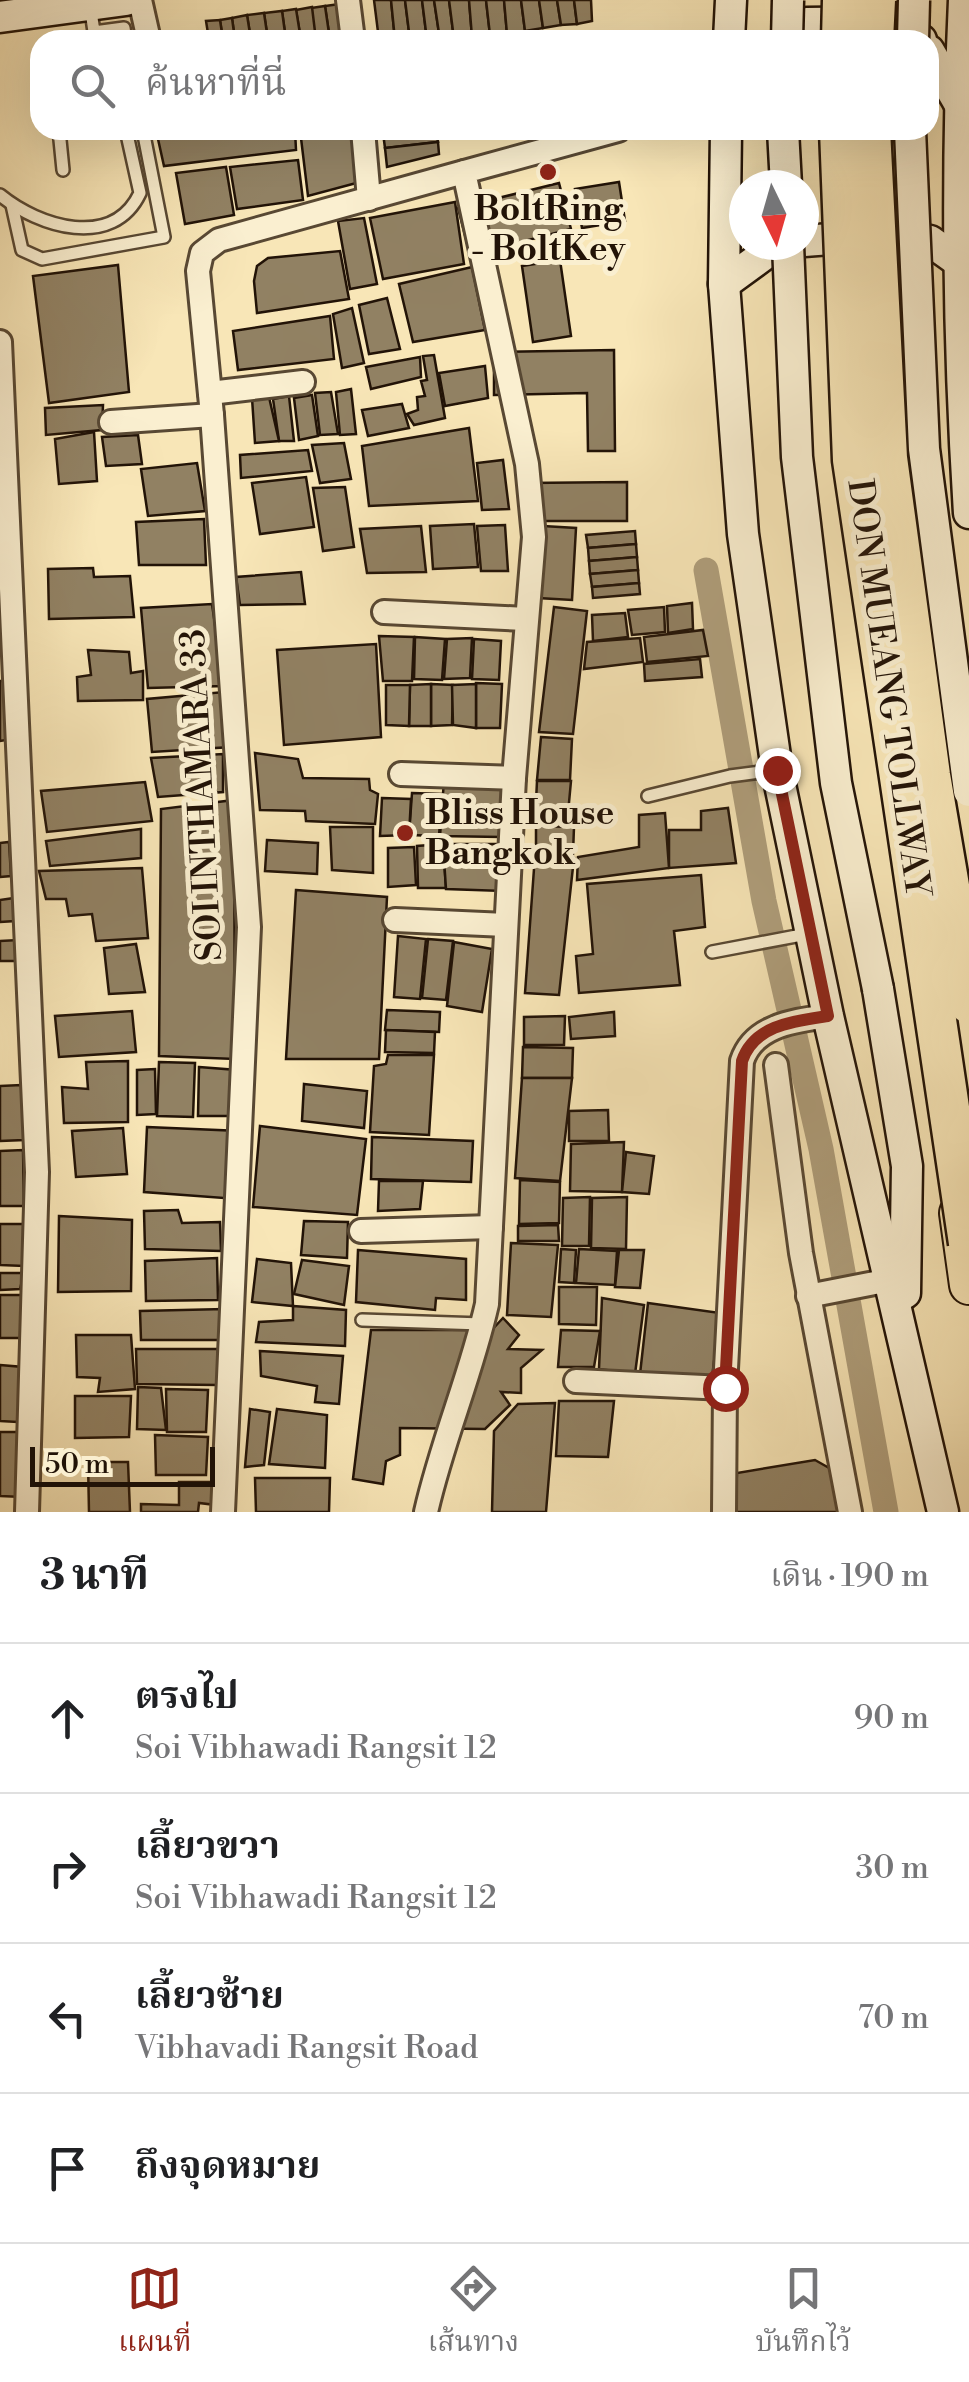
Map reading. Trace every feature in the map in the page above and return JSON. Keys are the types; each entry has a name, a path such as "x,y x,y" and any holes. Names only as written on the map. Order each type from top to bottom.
{"highway":[{"path":"842,30 843,0"},
{"path":"874,30 875,0"},
{"name":"DON MUEANG TOLLWAY","path":"840,140 854,460 969,1242"},
{"name":"DON MUEANG TOLLWAY","path":"871,140 887,458 930,775 951,988"},
{"path":"951,988 969,1026"},
{"path":"951,988 969,1284"}],"main road":[{"path":"0,17 126,0"},
{"path":"730,30 731,0"},
{"path":"786,30 788,0"},
{"path":"913,30 914,0"},
{"path":"964,0 958,260 969,512"},
{"path":"799,30 807,24 889,22 904,30"},
{"path":"939,68 959,103"},
{"path":"726,140 724,284 742,534 766,771 811,934 819,1017 878,1282 905,1341 943,1512"},
{"path":"784,140 785,170"},
{"path":"910,140 924,449 969,791"},
{"path":"819,240 897,234 930,241 958,260"},
{"path":"724,284 757,260"},
{"path":"790,260 797,457 836,783 878,989 907,1166 905,1341"}],"street":[{"path":"140,0 147,30"},
{"path":"348,0 352,30"},
{"path":"363,140 369,200"},
{"name":"SOI INTHAMARA 33","path":"223,1512 249,927 198,271 202,253 218,240 581,140"},
{"path":"426,1512 439,1456 460,1399 486,1304 514,778 534,537 527,464 464,172"},
{"path":"0,342 37,1172 27,1512"},
{"path":"111,422 302,382"},
{"path":"384,612 526,619"},
{"path":"401,774 514,778"},
{"path":"394,920 506,925"},
{"path":"724,1512 725,1388 742,1061 747,1046 759,1034 819,1017"},
{"path":"776,1065 808,1296 850,1512"},
{"path":"361,1231 490,1227"},
{"path":"808,1296 878,1282"},
{"path":"576,1381 725,1388"}],"lane":[{"path":"90,4 94,30"},
{"path":"60,140 64,170"},
{"path":"0,196 12,205 68,228 106,224 128,214 140,193 128,140"},
{"path":"12,205 22,250 42,258 164,237 145,140"},
{"path":"648,796 766,771"},
{"path":"712,952 811,934"},
{"path":"362,1320 482,1324"}],"building":[{"path":"374,0 391,0 394,30 378,30"},
{"path":"391,0 405,0 409,30 394,30"},
{"path":"405,0 422,0 426,30 409,30"},
{"path":"422,0 434,0 438,30 426,30"},
{"path":"434,0 449,0 453,30 438,30"},
{"path":"449,0 469,0 471,30 453,30"},
{"path":"469,0 486,0 489,30 471,30"},
{"path":"486,0 504,0 507,30 489,30"},
{"path":"504,0 521,0 525,30 507,30"},
{"path":"521,0 539,0 543,28 525,30"},
{"path":"539,0 557,0 561,25 543,28"},
{"path":"557,0 574,0 577,24 561,25"},
{"path":"574,0 591,0 592,21 577,24"},
{"path":"340,4 343,30 329,30 325,6"},
{"path":"325,6 329,30 314,30 311,8"},
{"path":"312,7 315,30 299,30 296,10"},
{"path":"296,9 299,30 285,30 282,11"},
{"path":"282,11 285,30 267,30 264,13"},
{"path":"264,13 267,30 249,30 247,15"},
{"path":"247,15 249,30 234,30 232,18"},
{"path":"232,18 234,30 222,30 220,20"},
{"path":"220,20 222,30 207,30 206,21"},
{"path":"158,140 296,140 296,150 164,166"},
{"path":"301,140 357,140 360,182 308,196"},
{"path":"384,140 438,142 385,148"},
{"path":"438,142 439,154 387,167 385,148"},
{"path":"298,160 303,200 237,209 230,167"},
{"path":"226,167 234,215 185,224 176,173"},
{"path":"619,182 625,221 582,228 575,189"},
{"path":"559,183 571,229 470,255 458,208"},
{"path":"455,202 464,264 383,279 370,218"},
{"path":"364,218 377,284 350,289 338,221"},
{"path":"340,251 349,299 257,313 257,266 268,258"},
{"path":"560,260 571,336 533,342 522,266"},
{"path":"118,265 129,392 49,403 33,276"},
{"path":"472,267 485,330 413,342 399,284"},
{"path":"387,298 400,349 369,354 359,305"},
{"path":"352,308 364,363 342,368 333,314"},
{"path":"330,316 334,359 238,370 233,331"},
{"path":"614,350 615,451 588,451 587,393 494,395 494,352"},
{"path":"434,355 445,418 414,425 407,414 418,410 417,397 425,396 421,381 427,380 423,356"},
{"path":"420,357 421,377 371,389 366,367"},
{"path":"485,366 488,398 445,406 439,373"},
{"path":"351,389 356,434 340,435 336,392"},
{"path":"331,392 338,434 320,435 315,393"},
{"path":"312,395 318,436 299,440 294,398"},
{"path":"289,396 294,441 279,441 273,399"},
{"path":"269,397 279,441 255,443 252,398"},
{"path":"402,404 409,428 368,436 362,410"},
{"path":"103,405 102,430 46,435 45,408"},
{"path":"469,428 478,501 369,506 362,446"},
{"path":"94,432 97,481 59,484 55,439"},
{"path":"138,435 142,464 106,466 102,437"},
{"path":"344,443 351,479 320,483 312,445"},
{"path":"308,450 312,471 241,478 240,455"},
{"path":"503,460 509,509 482,510 477,463"},
{"path":"197,463 205,511 148,516 141,469"},
{"path":"306,477 314,527 260,534 252,483"},
{"path":"627,482 627,521 526,521 526,483"},
{"path":"345,487 354,547 323,551 313,488"},
{"path":"204,519 206,565 139,565 136,522"},
{"path":"474,524 478,567 433,569 430,526"},
{"path":"505,525 508,571 481,571 477,526"},
{"path":"421,526 426,572 367,573 360,529"},
{"path":"543,526 576,528 572,600 538,598"},
{"path":"635,531 636,544 588,548 586,535"},
{"path":"636,544 637,557 589,561 588,548"},
{"path":"637,557 638,570 590,574 589,561"},
{"path":"93,568 94,577 130,576 134,617 49,619 48,569"},
{"path":"638,570 639,583 592,587 590,574"},
{"path":"301,572 305,604 240,605 236,577"},
{"path":"639,583 640,594 593,598 592,587"},
{"path":"692,603 693,629 668,633 667,606"},
{"path":"212,604 224,686 148,688 141,608"},
{"path":"554,607 587,611 573,734 539,732"},
{"path":"664,607 665,632 632,635 628,610"},
{"path":"625,613 628,637 593,641 592,615"},
{"path":"703,630 708,656 647,662 644,637"},
{"path":"379,636 414,637 412,681 383,681"},
{"path":"415,637 445,639 442,680 414,679"},
{"path":"472,638 470,678 444,679 447,639"},
{"path":"640,638 643,662 584,669 587,642"},
{"path":"474,639 501,641 499,680 472,679"},
{"path":"376,644 381,737 284,745 277,650"},
{"path":"88,650 129,652 131,673 143,671 143,700 78,701 77,677 91,675"},
{"path":"700,659 702,677 645,681 644,664"},
{"path":"0,681 4,681 6,740 0,741"},
{"path":"476,683 502,684 500,728 476,728"},
{"path":"431,684 453,685 452,725 431,726"},
{"path":"431,684 431,726 409,726 410,685"},
{"path":"476,684 476,728 453,725 452,685"},
{"path":"386,685 410,685 409,726 386,725"},
{"path":"224,692 231,747 152,752 147,699"},
{"path":"541,737 572,739 570,780 537,780"},
{"path":"255,753 298,759 303,778 369,779 370,790 378,794 375,824 306,821 305,811 260,810"},
{"path":"223,754 223,792 158,797 151,758"},
{"path":"444,780 504,784 501,837 440,836"},
{"path":"537,781 571,781 567,824 535,823"},
{"path":"145,782 152,821 47,832 41,791"},
{"path":"412,793 442,794 439,836 409,835"},
{"path":"382,798 411,799 409,835 380,836"},
{"path":"234,800 235,1059 159,1056 161,809"},
{"path":"728,808 736,863 669,868 669,830 701,830 701,811"},
{"path":"665,813 669,868 577,880 578,857 639,847 639,815"},
{"path":"536,826 574,827 573,854 536,853"},
{"path":"330,827 373,827 373,873 332,870"},
{"path":"141,829 141,858 50,866 46,841"},
{"path":"267,840 318,843 317,874 265,871"},
{"path":"9,842 11,876 0,877 0,843"},
{"path":"443,844 446,888 418,888 417,846"},
{"path":"443,844 502,844 503,891 446,889"},
{"path":"414,847 416,885 388,887 388,848"},
{"path":"535,855 574,858 559,995 525,993"},
{"path":"142,868 148,938 96,941 92,914 69,916 66,899 46,899 39,871"},
{"path":"701,875 705,927 674,931 680,985 579,993 576,956 593,954 587,884"},
{"path":"296,890 387,897 379,1059 286,1059"},
{"path":"14,898 15,921 0,922 0,900"},
{"path":"398,936 426,939 420,999 394,997"},
{"path":"428,939 453,941 446,1000 422,998"},
{"path":"18,940 19,961 0,961 0,941"},
{"path":"454,942 492,949 482,1012 447,1006"},
{"path":"136,944 145,992 109,994 104,948"},
{"path":"387,1010 440,1012 439,1032 385,1030"},
{"path":"132,1011 136,1052 59,1057 55,1016"},
{"path":"614,1012 615,1036 571,1039 569,1017"},
{"path":"565,1016 564,1045 524,1045 524,1017"},
{"path":"386,1030 435,1032 434,1053 385,1052"},
{"path":"523,1047 573,1048 572,1078 522,1078"},
{"path":"388,1055 434,1055 429,1135 370,1132 374,1066 386,1064"},
{"path":"128,1061 128,1122 64,1123 62,1087 88,1089 86,1062"},
{"path":"159,1062 195,1063 193,1117 157,1116"},
{"path":"199,1067 237,1070 233,1116 198,1116"},
{"path":"155,1069 156,1114 137,1115 137,1070"},
{"path":"522,1078 572,1078 560,1181 515,1178"},
{"path":"304,1084 367,1091 364,1128 302,1121"},
{"path":"21,1085 24,1140 0,1141 0,1086"},
{"path":"608,1110 609,1141 569,1141 569,1111"},
{"path":"260,1126 366,1139 357,1215 253,1207"},
{"path":"147,1127 240,1131 237,1199 144,1192"},
{"path":"123,1128 127,1174 76,1177 72,1131"},
{"path":"372,1137 473,1141 471,1182 371,1179"},
{"path":"624,1142 622,1192 570,1191 571,1144"},
{"path":"23,1150 24,1206 0,1206 0,1151"},
{"path":"626,1152 654,1156 649,1194 622,1192"},
{"path":"520,1180 560,1182 559,1223 519,1224"},
{"path":"379,1181 423,1181 420,1209 378,1211"},
{"path":"590,1197 589,1246 562,1246 563,1198"},
{"path":"627,1197 626,1249 591,1248 592,1198"},
{"path":"178,1210 182,1223 220,1222 221,1251 145,1249 144,1211"},
{"path":"59,1216 132,1220 131,1291 58,1292"},
{"path":"304,1221 348,1222 347,1258 301,1255"},
{"path":"0,1224 27,1224 24,1266 0,1265"},
{"path":"558,1225 559,1241 518,1241 518,1226"},
{"path":"511,1243 558,1245 551,1317 507,1315"},
{"path":"561,1249 576,1250 574,1283 559,1282"},
{"path":"579,1249 617,1251 615,1285 576,1283"},
{"path":"358,1250 466,1259 466,1300 436,1298 435,1310 356,1302"},
{"path":"619,1250 644,1250 640,1288 615,1287"},
{"path":"217,1258 218,1300 146,1301 145,1261"},
{"path":"257,1259 291,1263 293,1306 252,1302"},
{"path":"302,1260 349,1266 344,1305 294,1294"},
{"path":"0,1273 24,1273 20,1289 0,1290"},
{"path":"559,1287 597,1287 596,1325 559,1324"},
{"path":"0,1295 26,1295 24,1338 0,1338"},
{"path":"602,1298 644,1305 635,1374 599,1369"},
{"path":"648,1303 720,1313 712,1378 640,1374"},
{"path":"293,1306 346,1310 345,1346 256,1342 259,1322 293,1320"},
{"path":"224,1309 222,1340 141,1340 140,1311"},
{"path":"503,1318 519,1335 508,1349 542,1350 521,1368 521,1393 501,1392 510,1405 485,1429 400,1428 400,1455 386,1461 383,1484 353,1479 371,1330 467,1330 488,1334"},
{"path":"561,1330 600,1331 594,1367 558,1367"},
{"path":"76,1335 131,1335 135,1389 98,1392 100,1378 77,1377"},
{"path":"136,1349 218,1349 217,1385 137,1384"},
{"path":"260,1351 343,1356 339,1404 315,1402 317,1386 261,1376"},
{"path":"0,1365 23,1367 17,1422 0,1421"},
{"path":"138,1387 161,1388 166,1430 137,1429"},
{"path":"166,1389 208,1390 206,1432 167,1432"},
{"path":"75,1396 131,1396 129,1437 75,1438"},
{"path":"559,1401 614,1401 608,1457 556,1456"},
{"path":"555,1403 546,1512 492,1512 494,1431 518,1404"},
{"path":"250,1409 270,1412 264,1465 245,1467"},
{"path":"277,1409 327,1415 325,1468 269,1464"},
{"path":"0,1432 22,1432 22,1497 0,1496"},
{"path":"155,1435 208,1437 206,1475 156,1475"},
{"path":"815,1460 854,1482 862,1512 735,1512 737,1473"},
{"path":"88,1462 128,1462 130,1512 89,1512"},
{"path":"255,1478 330,1478 329,1512 256,1512"},
{"path":"179,1482 217,1482 216,1505 199,1503 198,1512 141,1512 141,1504 179,1505"}],"waterway":[{"path":"706,570 764,901 821,1149 886,1512"}],"place":[{"name":"BoltRing - BoltKey","path":"548,172"},
{"name":"Bliss House Bangkok","path":"405,833"}],"route":[{"path":"725,1388 742,1061 747,1046 759,1034 828,1016 777,770"}]}
